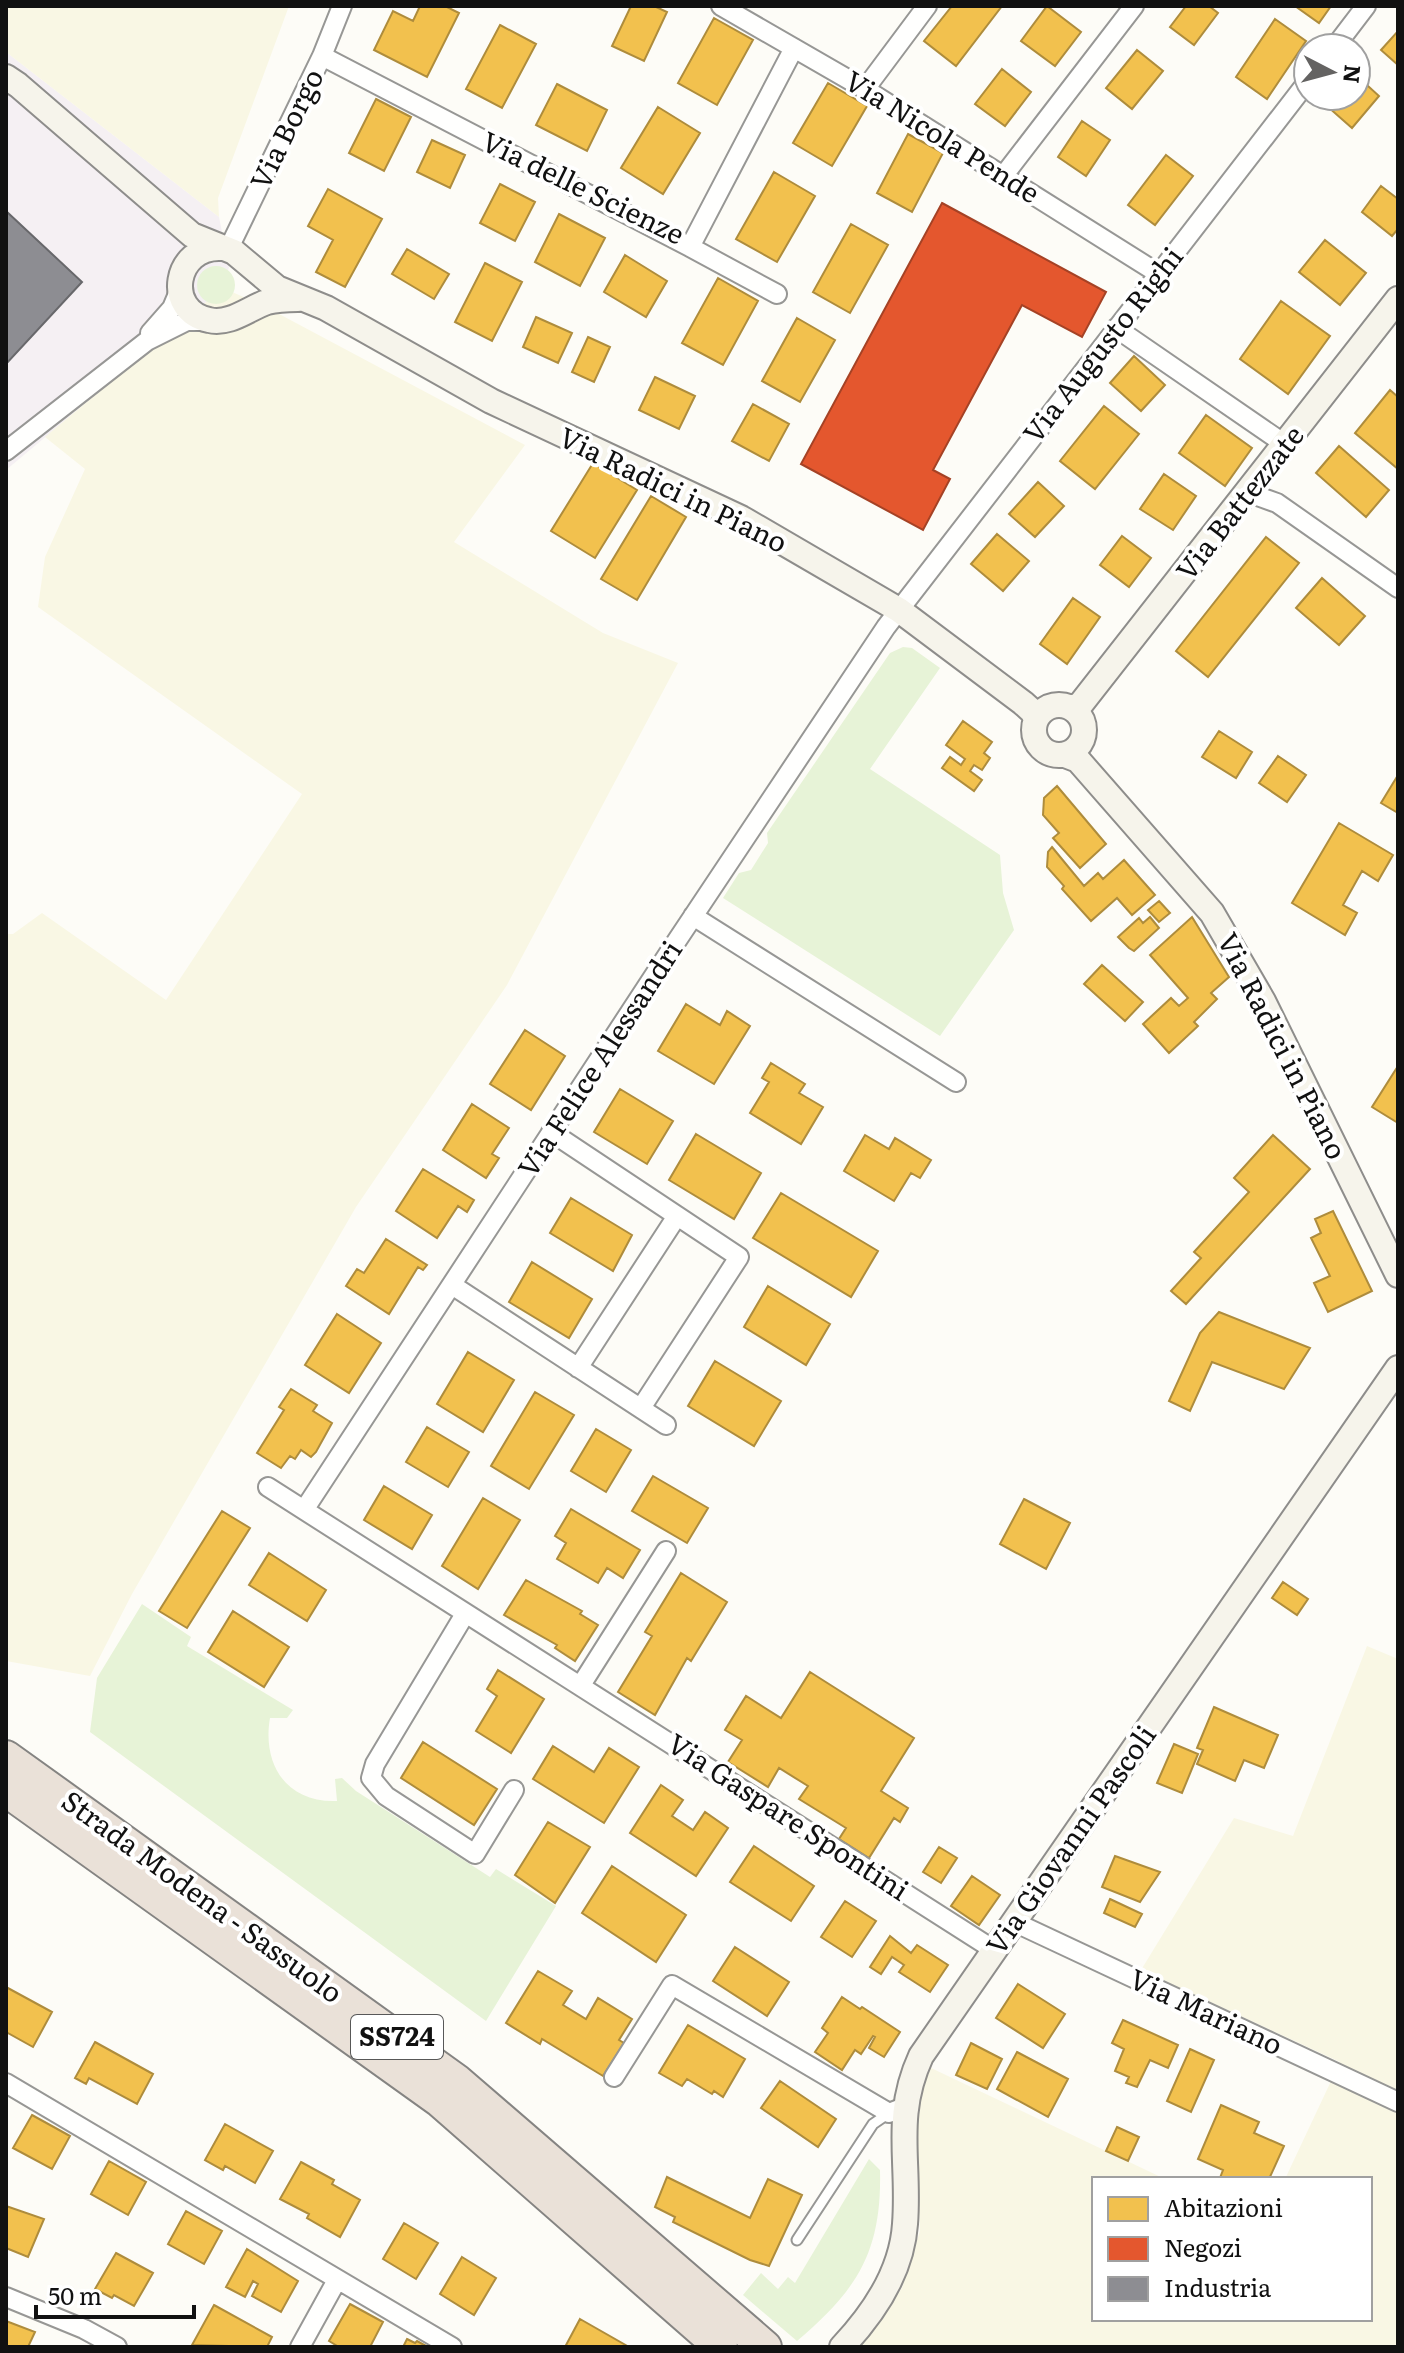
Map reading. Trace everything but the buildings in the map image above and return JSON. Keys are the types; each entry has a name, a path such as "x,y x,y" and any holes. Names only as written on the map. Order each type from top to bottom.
{"highway":[{"name":"Strada Modena - Sassuolo","path":"6,1757 457,2081 765,2347"},
{"name":"Strada Modena - Sassuolo","path":"6,1790 439,2100 721,2347"}],"street":[{"name":"Via Borgo","path":"231,253 342,6"},
{"name":"Via Nicola Pende","path":"721,6 865,89 1159,274"},
{"path":"865,89 927,6"},
{"path":"1004,175 1134,6"},
{"path":"1346,32 1366,6"},
{"name":"Via delle Scienze","path":"322,56 690,247 794,48"},
{"name":"Via Radici in Piano","path":"6,77 192,235 231,253 268,283 298,299 326,308 491,401 741,518 899,610 1037,713 1034,731 1041,748 1051,754 1073,754 1212,913 1263,1001 1398,1275"},
{"name":"Via Augusto Righi","path":"899,610 1292,102"},
{"name":"Via Radici in Piano","path":"153,204 173,232 191,311 198,317 223,319"},
{"path":"690,247 777,294"},
{"path":"6,451 131,352 164,318 182,278 199,252 231,253 250,270 253,287 247,304 223,319"},
{"path":"131,352 187,321 223,319 271,301 298,299"},
{"name":"Via Battezzate","path":"1077,710 1398,299"},
{"path":"1116,328 1286,445"},
{"path":"1249,493 1277,503 1398,588"},
{"name":"Via Felice Alessandri","path":"304,1510 693,916 899,610"},
{"path":"1037,713 1056,705 1077,710 1084,732 1073,754"},
{"path":"693,916 956,1082"},
{"path":"551,1132 739,1257 641,1408"},
{"path":"578,1368 677,1216"},
{"path":"452,1285 666,1425"},
{"name":"Via Giovanni Pascoli","path":"842,2347 877,2304 901,2248 905,2225 897,2110 921,2056 1398,1368"},
{"name":"Via Gaspare Spontini","path":"268,1487 994,1950"},
{"path":"581,1685 666,1551"},
{"path":"465,1614 375,1764 371,1778 386,1796 475,1854 514,1790"},
{"name":"Via Mariano","path":"1014,1922 1398,2102"},
{"path":"614,2077 672,1985 897,2110"},
{"path":"6,2083 452,2347"},
{"path":"300,2347 337,2280"},
{"path":"6,2297 84,2329 117,2347"}],"lane":[{"path":"797,2240 873,2124 897,2110"}],"shaded area":[{"path":"6,6 289,6 218,198 219,217 6,52"},
{"path":"6,52 219,217 229,267 223,288 6,470"},
{"path":"223,288 266,307 525,445 454,542 603,633 678,663 507,985 356,1207 132,1594 90,1676 6,1661 6,934 13,934 42,913 166,1000 302,794 38,607 45,557 85,469 45,437"},
{"path":"1367,1646 1398,1659 1398,2347 859,2347 902,2288 920,2231 916,2116 929,2067 1161,2177 1092,2177 1092,2321 1372,2321 1372,2177 1286,2177 1340,2062 1141,1970 1234,1818 1293,1836"}],"green space":[{"path":"216,266 230,271 235,285 230,299 216,304 202,299 197,285 202,271"},
{"path":"903,647 912,648 940,668 870,769 1000,855 1003,893 1014,930 940,1036 723,898 739,873 751,870 768,843 767,833 890,653"},
{"path":"142,1604 191,1637 187,1646 293,1710 287,1718 270,1718 268,1735 274,1765 291,1788 319,1800 337,1801 335,1779 342,1778 356,1791 490,1877 496,1869 556,1906 486,2021 90,1732 97,1678"},
{"path":"869,2159 880,2170 876,2224 870,2247 850,2286 836,2304 797,2341 743,2295 761,2273 778,2289 788,2277 795,2283"}]}
